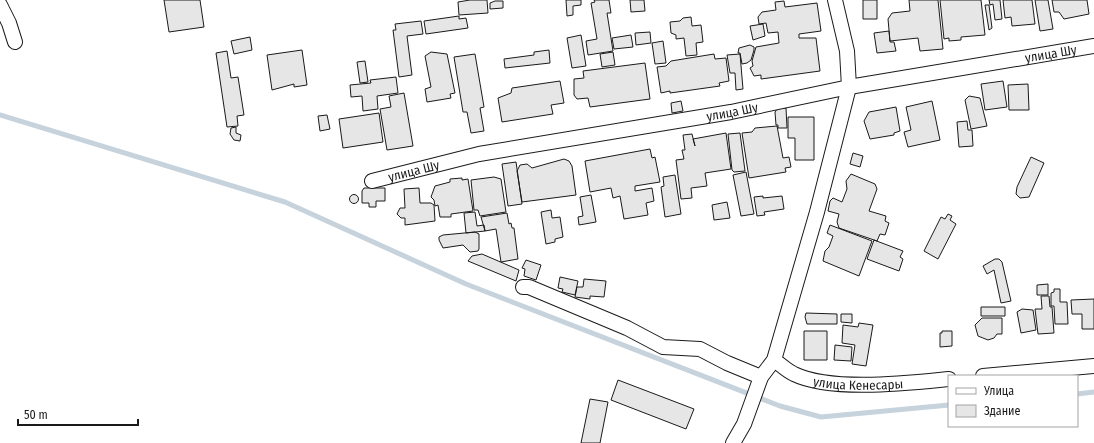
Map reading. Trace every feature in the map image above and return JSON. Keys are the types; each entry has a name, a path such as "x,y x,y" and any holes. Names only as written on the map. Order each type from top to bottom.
{"street":[{"path":"733,443 744,424 761,377 774,360 817,212 849,87 847,51 835,0"},
{"path":"0,5 9,23 15,42"},
{"name":"улица Шу","path":"372,181 479,154 731,112 849,87 1094,46"},
{"path":"523,287 529,287 589,311 627,328 662,347 700,349 727,363 761,377"},
{"name":"улица Кенесары","path":"774,360 793,374 817,382 899,384 948,379"},
{"path":"994,375 1094,366"}],"building":[{"path":"164,0 200,0 204,27 169,32"},
{"path":"487,0 488,13 459,15 458,2"},
{"path":"566,0 581,0 581,5 573,6 573,15 567,16"},
{"path":"594,0 609,0 611,13 607,13 613,51 588,55 586,41 597,39 591,3 595,2"},
{"path":"630,0 644,0 645,11 631,12"},
{"path":"863,0 877,0 877,19 863,19"},
{"path":"909,0 938,0 943,49 920,51 918,38 890,41 888,19 892,13 910,11"},
{"path":"940,0 981,0 985,35 961,37 961,40 949,41 949,38 944,39"},
{"path":"989,0 1000,0 1002,19 995,20 993,4 990,5"},
{"path":"1003,0 1032,0 1035,24 1012,26 1011,17 1005,18"},
{"path":"1035,0 1048,0 1053,29 1040,31"},
{"path":"1052,0 1087,0 1089,14 1064,19 1059,12 1054,12"},
{"path":"495,1 503,1 503,8 490,9 490,3"},
{"path":"784,1 785,7 817,3 821,31 799,34 799,38 816,38 820,71 761,79 761,75 754,76 750,68 753,66 752,61 756,47 779,43 778,32 768,33 766,23 759,24 758,17 762,12 776,10 775,2"},
{"path":"985,5 989,5 992,28 989,30"},
{"path":"459,16 459,19 466,18 468,28 426,34 424,21"},
{"path":"691,17 692,26 701,25 703,42 696,43 697,55 686,56 684,38 676,39 676,35 671,33 670,22 680,21 683,18"},
{"path":"421,21 423,34 407,36 412,75 399,77 393,30 396,30 395,24"},
{"path":"763,24 765,36 753,40 750,26"},
{"path":"889,31 890,42 894,42 896,51 877,53 874,33"},
{"path":"650,32 651,43 636,45 635,33"},
{"path":"581,35 586,66 572,68 567,38"},
{"path":"631,35 633,47 614,49 612,38"},
{"path":"250,37 252,50 234,54 231,41"},
{"path":"663,41 666,63 655,64 652,43"},
{"path":"750,45 754,47 751,60 742,64 740,53 738,53 739,48"},
{"path":"302,50 307,85 294,87 294,84 272,90 267,55"},
{"path":"549,50 550,63 505,68 504,59 534,55 534,52"},
{"path":"227,51 231,78 238,77 244,115 237,116 238,126 227,127 216,53"},
{"path":"431,52 447,54 455,93 450,94 451,98 427,102 425,89 431,87 425,56"},
{"path":"613,52 615,65 602,67 600,54"},
{"path":"475,54 484,107 480,108 484,131 471,133 467,112 463,112 454,57"},
{"path":"714,54 715,59 726,58 729,81 719,83 720,86 661,93 657,67 666,66 671,61"},
{"path":"740,54 743,89 736,90 735,73 730,73 727,55"},
{"path":"365,61 368,82 360,83 357,62"},
{"path":"645,63 650,99 590,107 588,98 577,99 574,95 574,79 584,78 583,71"},
{"path":"396,77 398,93 377,96 378,109 363,111 362,96 351,97 350,85 371,83 370,80"},
{"path":"560,81 564,103 551,105 553,114 502,122 498,98 511,93 512,88"},
{"path":"1003,81 1007,107 985,110 981,84"},
{"path":"1028,84 1029,110 1009,110 1008,85"},
{"path":"404,93 413,146 387,150 380,109 391,107 389,96"},
{"path":"969,96 980,98 987,126 971,129 965,100"},
{"path":"681,101 683,111 672,113 671,103"},
{"path":"932,101 940,140 908,147 904,132 911,130 906,107"},
{"path":"896,107 900,131 894,133 894,135 870,139 864,121 869,112"},
{"path":"778,108 786,108 787,128 778,128 778,125 776,125 775,112"},
{"path":"379,113 383,142 343,148 339,119"},
{"path":"327,115 330,129 320,131 318,116"},
{"path":"788,117 814,117 814,160 795,160 795,138 788,138"},
{"path":"967,121 968,130 972,130 973,146 959,147 957,122"},
{"path":"777,126 783,158 789,157 791,167 785,168 786,172 749,178 742,133 752,132 755,128"},
{"path":"236,127 236,133 241,135 240,141 234,140 230,134 231,128"},
{"path":"726,133 731,169 705,173 707,186 691,188 692,198 681,199 676,160 684,159 682,150 685,150 683,135 692,134 693,139"},
{"path":"740,133 745,171 734,172 732,170 728,134"},
{"path":"650,149 652,158 655,157 660,182 635,186 635,191 652,188 654,201 646,203 648,215 624,219 620,196 613,198 611,188 590,192 585,161"},
{"path":"853,153 863,156 860,167 850,164"},
{"path":"1031,157 1044,163 1029,197 1020,198 1016,194 1017,187"},
{"path":"564,159 569,161 572,166 576,195 522,202 517,171 520,165 527,164 532,168"},
{"path":"516,162 522,204 508,206 502,164"},
{"path":"746,172 754,214 741,216 733,175"},
{"path":"851,174 875,184 877,189 869,211 886,216 885,221 889,223 885,235 880,234 877,241 839,228 837,222 839,214 828,211 830,201 833,198 842,202 847,189 846,181"},
{"path":"675,175 681,214 665,217 661,187 664,186 663,177"},
{"path":"494,177 501,179 506,212 480,216 478,210 474,210 471,180"},
{"path":"462,178 462,180 468,179 473,211 451,214 451,217 440,217 438,205 435,206 434,200 431,197 435,186 450,182 450,179"},
{"path":"364,188 385,188 385,201 376,201 376,207 369,207 369,203 362,203 362,191"},
{"path":"419,188 420,203 431,203 434,205 435,221 405,225 405,218 401,218 397,214 400,208 405,208 404,189"},
{"path":"354,194 359,199 354,204 349,199"},
{"path":"591,195 596,222 579,225 578,217 583,216 580,197"},
{"path":"763,196 763,198 782,196 784,209 764,212 765,215 757,216 754,197"},
{"path":"727,202 730,218 714,220 712,205"},
{"path":"551,210 552,218 560,217 563,237 555,239 555,242 546,244 541,212"},
{"path":"475,212 477,226 484,225 485,231 466,233 464,213"},
{"path":"507,213 509,224 511,223 512,228 514,228 518,259 501,262 496,229 485,231 481,217"},
{"path":"948,214 952,216 950,220 956,224 938,259 924,251 941,217 945,219"},
{"path":"830,225 872,241 859,276 823,261 825,251 829,247 833,236 827,233"},
{"path":"475,232 479,234 478,251 470,252 463,245 443,248 439,240 439,237 443,235"},
{"path":"874,240 903,251 900,257 903,259 899,271 867,259"},
{"path":"482,254 519,270 516,281 468,261 472,256"},
{"path":"995,259 999,259 1002,262 1011,301 1001,303 994,270 987,274 983,266"},
{"path":"526,260 541,265 536,280 524,276 525,269 522,268"},
{"path":"560,277 578,281 575,295 562,292 563,289 558,288"},
{"path":"584,279 606,281 604,297 590,296 590,299 575,297 577,287 583,287"},
{"path":"1048,284 1048,295 1037,295 1037,285"},
{"path":"1054,289 1060,289 1060,302 1067,302 1068,324 1055,324 1054,306 1051,306 1051,293 1054,292"},
{"path":"1041,296 1049,296 1050,307 1052,307 1054,333 1038,334 1035,309 1042,309"},
{"path":"1094,299 1094,329 1082,329 1082,314 1072,314 1071,300"},
{"path":"981,307 1005,307 1005,316 981,316"},
{"path":"1022,309 1033,310 1036,330 1021,333 1017,312"},
{"path":"806,313 837,314 837,324 807,324 805,317"},
{"path":"841,314 852,314 852,323 841,322"},
{"path":"982,318 1002,318 1002,334 997,334 994,338 988,340 978,336 975,325"},
{"path":"859,323 873,325 866,366 852,364 855,345 842,343 843,325 858,327"},
{"path":"804,331 827,331 827,360 804,360"},
{"path":"942,331 952,331 952,346 940,347 940,333 942,333"},
{"path":"835,345 852,347 851,361 834,360"},
{"path":"618,380 694,409 686,429 611,400"},
{"path":"590,399 608,402 600,443 581,443"}],"waterway":[{"path":"0,115 285,202 466,284 780,406 821,417 948,405"},
{"path":"1078,394 1094,392"}]}
